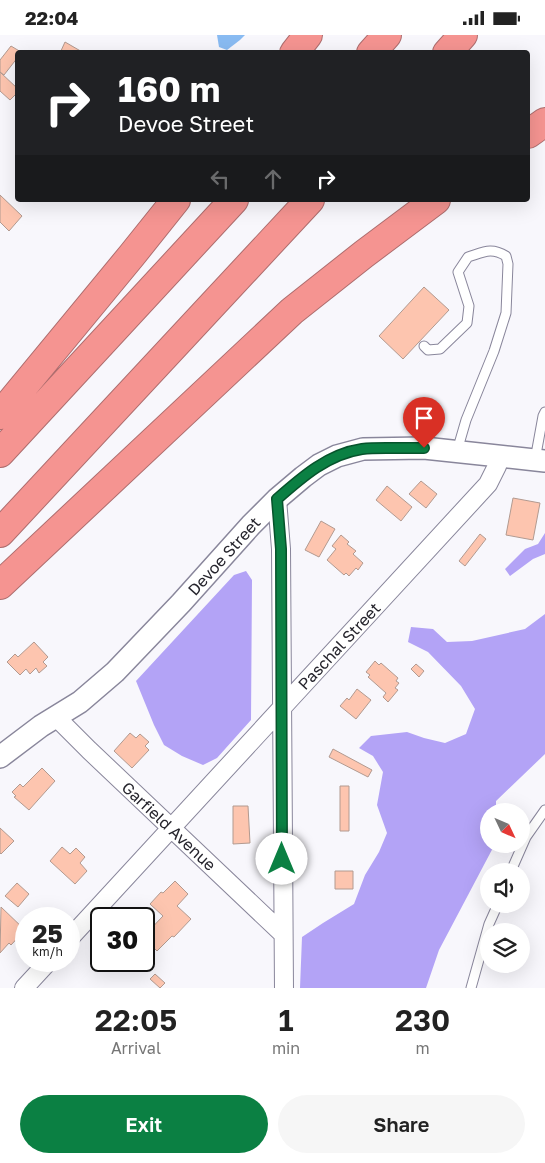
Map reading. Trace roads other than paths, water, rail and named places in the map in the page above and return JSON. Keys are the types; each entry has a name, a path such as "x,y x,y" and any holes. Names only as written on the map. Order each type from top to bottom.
{"highway":[{"path":"296,50 308,35"},
{"path":"374,50 387,35"},
{"path":"450,50 463,35"},
{"path":"530,133 545,122"},
{"path":"0,415 174,202"},
{"path":"0,453 232,202"},
{"path":"0,533 308,202"},
{"path":"0,585 292,311 433,202"}],"street":[{"name":"Devoe Street","path":"0,757 20,741 80,702 115,672 181,603 251,525 277,499 318,465 347,452 363,449 416,448 540,461"},
{"name":"Paschal Street","path":"80,927 488,484 500,457"},
{"path":"270,988 283,981 281,549 277,499"},
{"name":"Garfield Avenue","path":"56,717 283,934"},
{"path":"24,988 38,972"}],"lane":[{"path":"424,346 428,350 440,349 467,323 469,307 458,272 468,257 489,251 498,252 506,256 508,264 506,313 494,351 466,419 456,452"},
{"path":"540,461 543,417 545,413"},
{"path":"515,863 526,837 545,810"},
{"path":"471,988 489,924 494,913"}],"water":[{"path":"217,35 245,35 227,50 219,47"}]}
